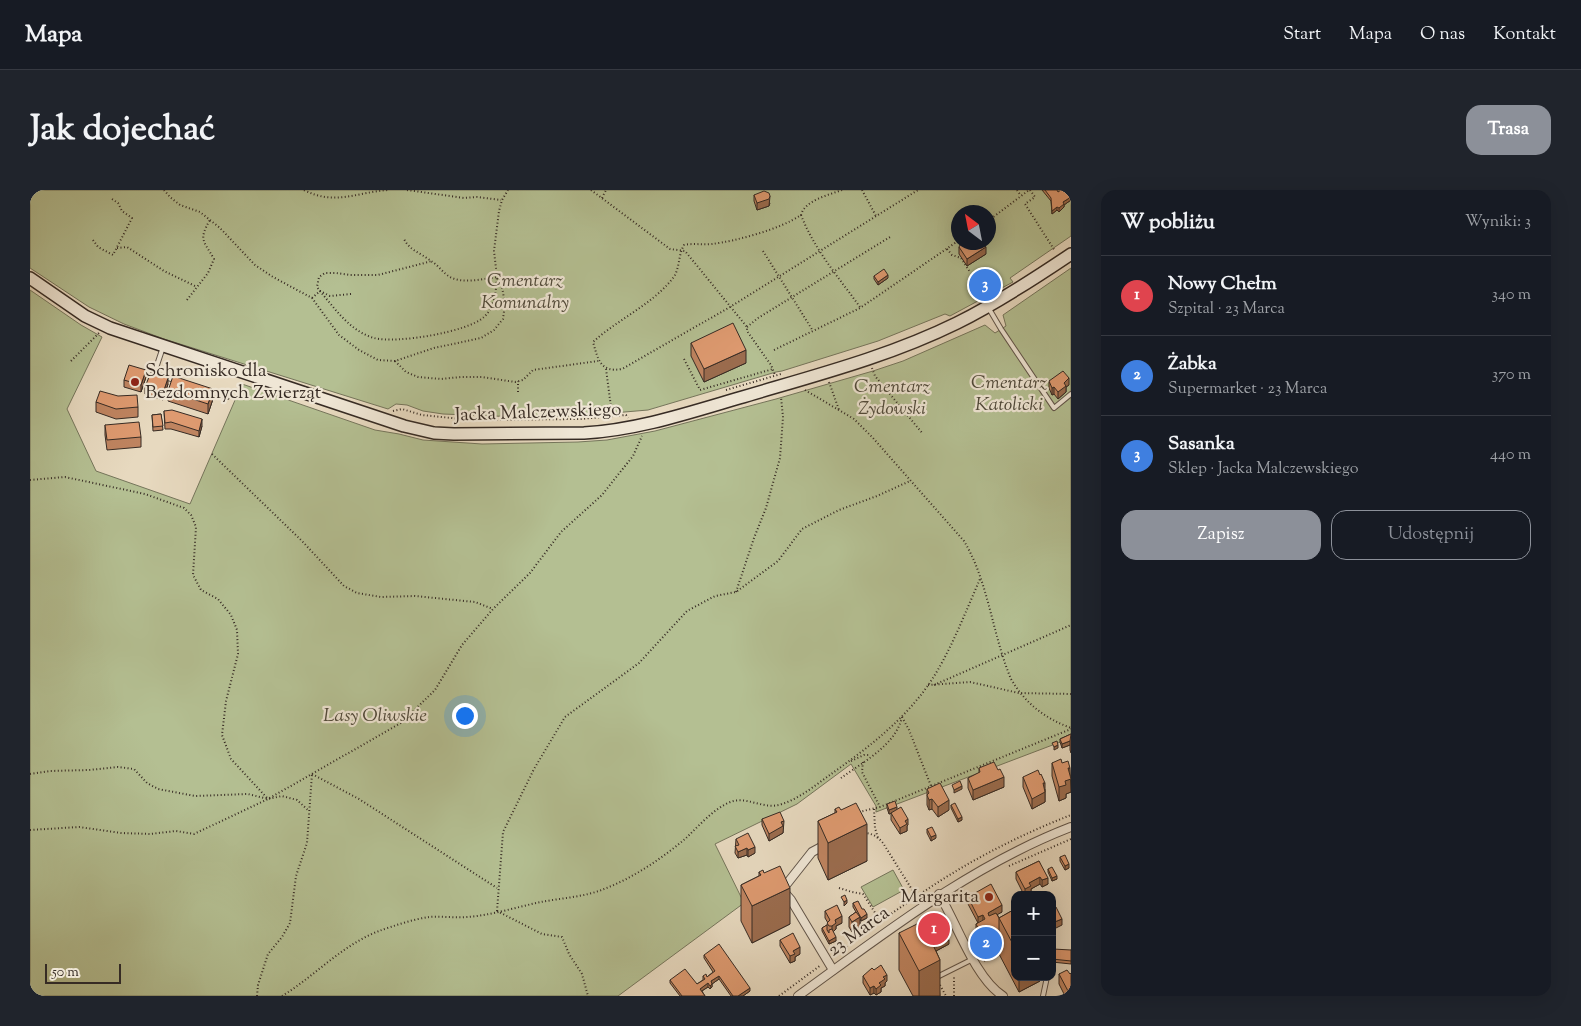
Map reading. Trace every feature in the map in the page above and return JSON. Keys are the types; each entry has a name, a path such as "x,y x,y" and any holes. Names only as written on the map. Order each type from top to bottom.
{"main road":[{"name":"Jacka Malczewskiego","path":"30,278 85,316 106,326 163,347 395,424 434,433 584,433 626,429 647,424 850,366 929,336 988,307 1071,254"}],"street":[{"name":"23 Marca","path":"798,996 939,894 1004,857 1071,827"},
{"path":"774,894 782,890 812,852 830,844"},
{"path":"782,890 791,900 833,970"},
{"path":"939,894 975,962 994,990 1003,996"}],"lane":[{"path":"988,307 1054,408 1071,394"},
{"path":"163,347 154,374 182,382"},
{"path":"200,388 227,397"},
{"path":"936,978 975,962"},
{"path":"1043,996 1046,981"}],"path":[{"path":"164,190 180,206 200,212 220,228 254,265 312,298 339,335 359,350 378,360 395,361 434,348 481,338 494,330 503,319 505,304 502,287 497,277"},
{"path":"304,190 316,196 334,198 388,190"},
{"path":"407,190 464,198 477,197 502,200"},
{"path":"432,261 378,275 324,273 319,277 317,286 343,318 357,330 374,338 391,341 424,337 468,327 484,317 490,308 496,291 497,277 494,251 499,211 502,200 508,190"},
{"path":"591,190 670,249 685,251 747,327 747,331 773,369 775,378"},
{"path":"602,198 606,190"},
{"path":"842,190 809,204 803,209 801,215 794,220 734,240 710,244 684,245 675,276 661,291 593,342 598,361 606,368 614,370 622,368 730,307 918,190"},
{"path":"862,190 876,217"},
{"path":"1017,190 1021,196"},
{"path":"996,214 1029,190 1035,197 1025,204 1055,251 1057,250"},
{"path":"93,240 98,247 113,255 132,218 122,211 118,203 112,199"},
{"path":"801,215 806,228 820,251 860,308"},
{"path":"187,300 208,273 214,259 203,241 203,233 210,220"},
{"path":"747,327 758,318 890,237"},
{"path":"404,238 412,250 432,261 450,277 463,281 497,277"},
{"path":"774,350 860,308 951,246"},
{"path":"117,248 126,248 164,271 197,287"},
{"path":"947,249 952,256 960,258 970,272"},
{"path":"763,250 813,332"},
{"path":"312,298 320,291"},
{"path":"320,291 330,296 351,294"},
{"path":"71,361 106,326"},
{"path":"684,359 700,390 773,369"},
{"path":"395,361 406,372 418,377 441,379 462,376 482,377 515,382 522,380 533,370 598,361"},
{"path":"871,366 876,376 923,434"},
{"path":"606,368 611,407"},
{"path":"721,392 782,374"},
{"path":"828,380 839,410"},
{"path":"518,381 518,392"},
{"path":"803,388 854,419 874,438 964,541 971,553 980,579 1010,679 1029,704 1042,714 1071,729"},
{"path":"736,592 766,508 780,458 783,417 781,395"},
{"path":"389,413 396,409 402,409 422,415 471,420 580,420 626,415 630,421"},
{"path":"30,830 79,826 122,833 150,834 176,831 194,834 268,799 401,723 435,690 462,645 493,609 530,573 561,532 602,495 633,456 647,424"},
{"path":"212,454 302,541 319,562 344,586 357,593 381,597 415,596 476,602 493,609"},
{"path":"30,480 64,477 145,494 184,508 191,515 196,527 193,575 201,590 218,599 231,615 238,630 238,654 226,701 222,735 231,759 268,799"},
{"path":"497,911 503,832 534,769 565,717 639,663 687,611 715,596 736,592 778,561 802,529 839,510 910,481"},
{"path":"282,996 324,963 378,932 428,918 469,917 601,890 627,880 684,839 700,823 726,803 746,800 761,805 781,805 799,796 847,763 902,717 939,668 980,579"},
{"path":"934,685 1071,625"},
{"path":"928,685 970,682 1019,693 1071,694"},
{"path":"841,778 888,743 896,732 902,717"},
{"path":"902,717 931,786"},
{"path":"858,813 880,807 1071,729"},
{"path":"847,763 864,755 872,755"},
{"path":"863,762 862,772 880,807"},
{"path":"30,774 118,767 134,769 147,783 158,789 195,796 248,794 268,799 282,796 297,800 309,811"},
{"path":"312,774 359,799 498,889"},
{"path":"257,996 258,985 268,954 282,937 290,923 296,876 307,842 312,774"},
{"path":"874,809 875,828 878,838 916,896"},
{"path":"870,833 875,828"},
{"path":"858,833 870,833 878,838"},
{"path":"1006,868 1071,838"},
{"path":"839,888 863,894 881,922"},
{"path":"497,911 542,934 562,937 569,954 582,974 588,996"},
{"path":"975,962 1000,952"},
{"path":"954,969 954,996"},
{"path":"936,978 946,996"}],"green space":[{"name":"Cmentarz Komunalny","path":"30,190 1071,190 1071,236 1010,278 1013,282 950,316 945,314 878,341 648,410 578,416 519,417 443,414 396,404 388,409 164,339 124,324 89,307 30,268"},
{"name":"Lasy Oliwskie","path":"1071,268 1071,738 876,812 876,806 851,764 797,804 715,844 744,903 618,996 30,996 30,290 102,337 67,409 96,471 190,504 242,384 375,430 423,440 482,444 607,440 655,431 873,371 903,361 985,325 995,333 1006,326 1003,315"},
{"path":"893,870 904,890 873,907 861,887"}],"building":[{"path":"1045,190 1057,190 1058,192 1061,190 1071,190 1071,197 1063,202 1064,204 1059,208 1057,207 1052,211 1051,198"},
{"path":"764,191 769,193 769,199 757,203 754,195"},
{"path":"961,250 981,250 967,259"},
{"path":"884,269 888,275 878,282 874,276"},
{"path":"985,274 991,285 985,289 979,278"},
{"path":"733,323 746,350 704,369 691,343"},
{"path":"129,365 146,370 141,385 124,380"},
{"path":"1063,371 1069,378 1064,383 1066,386 1058,392 1054,387 1052,388 1049,381"},
{"path":"151,372 168,378 163,393 145,387"},
{"path":"173,376 213,389 208,404 168,391"},
{"path":"100,391 118,396 137,395 138,407 116,409 96,402"},
{"path":"172,410 202,419 199,431 171,422 165,423 164,411"},
{"path":"161,414 163,426 153,427 152,415"},
{"path":"139,422 141,437 107,440 105,425"},
{"path":"1071,734 1070,741 1062,744 1060,739"},
{"path":"1057,741 1058,745 1054,747 1052,743"},
{"path":"1061,759 1062,763 1068,761 1071,779 1065,781 1066,785 1059,787 1052,763"},
{"path":"994,762 1004,777 973,790 968,778 980,772 979,768"},
{"path":"1038,770 1045,783 1043,783 1045,792 1032,799 1023,777"},
{"path":"960,781 962,786 954,790 952,785"},
{"path":"940,783 949,800 938,807 932,799 929,800 927,789"},
{"path":"895,801 897,807 889,810 887,804"},
{"path":"856,803 867,824 828,843 818,821 837,812 835,809 839,807 841,810"},
{"path":"955,803 962,817 958,819 951,805"},
{"path":"901,807 908,819 905,821 907,824 900,828 891,813"},
{"path":"780,812 784,821 781,822 783,826 769,834 762,819"},
{"path":"932,827 936,835 931,837 927,829"},
{"path":"748,833 755,847 738,852 735,846 739,845 736,839"},
{"path":"1065,855 1069,864 1065,866 1060,857"},
{"path":"1039,861 1048,878 1042,880 1040,877 1029,883 1031,886 1025,889 1016,872"},
{"path":"780,866 790,888 752,906 741,885 761,875 759,872 763,870 764,873"},
{"path":"1052,867 1057,876 1052,878 1048,869"},
{"path":"991,884 1002,905 988,913 989,916 996,913 999,918 999,938 987,945 976,924 985,919 983,915 978,917 968,897"},
{"path":"845,895 847,900 844,902 841,897"},
{"path":"858,901 867,914 861,918 853,903"},
{"path":"837,905 842,916 835,920 836,923 829,926 827,923 830,920 825,911"},
{"path":"1056,907 1062,919 1056,921"},
{"path":"1011,911 1011,940 999,918"},
{"path":"856,912 860,917 852,922 849,917"},
{"path":"939,920 949,940 936,947 934,939 931,941 924,927"},
{"path":"921,922 931,941 934,939 936,943 933,945 940,960 919,971 899,933"},
{"path":"827,925 829,933 829,930 832,929 836,937 829,941 822,928"},
{"path":"793,933 800,947 793,951 795,954 790,956 780,940"},
{"path":"719,944 750,988 738,996 733,996 719,976 711,981 712,984 710,986 708,983 700,989 705,996 682,996 670,980 685,969 697,984 705,979 703,976 706,974 707,977 715,971 704,955"},
{"path":"1056,949 1071,950 1071,961 1056,959"},
{"path":"881,965 887,975 883,977 885,979 879,983 881,985 876,989 874,986 870,988 863,976 872,968 874,970"},
{"path":"1067,970 1071,973 1071,989 1068,991 1059,974"}],"place":[{"name":"Sasanka","path":"985,285"},
{"name":"Schronisko dla Bezdomnych Zwierząt","path":"135,382"},
{"name":"Margarita","path":"989,897"},
{"name":"Nowy Chełm","path":"934,929"},
{"name":"Żabka","path":"986,943"}],"park label":[{"name":"Cmentarz Katolicki","path":"1009,394"},
{"name":"Cmentarz Żydowski","path":"892,398"}]}
